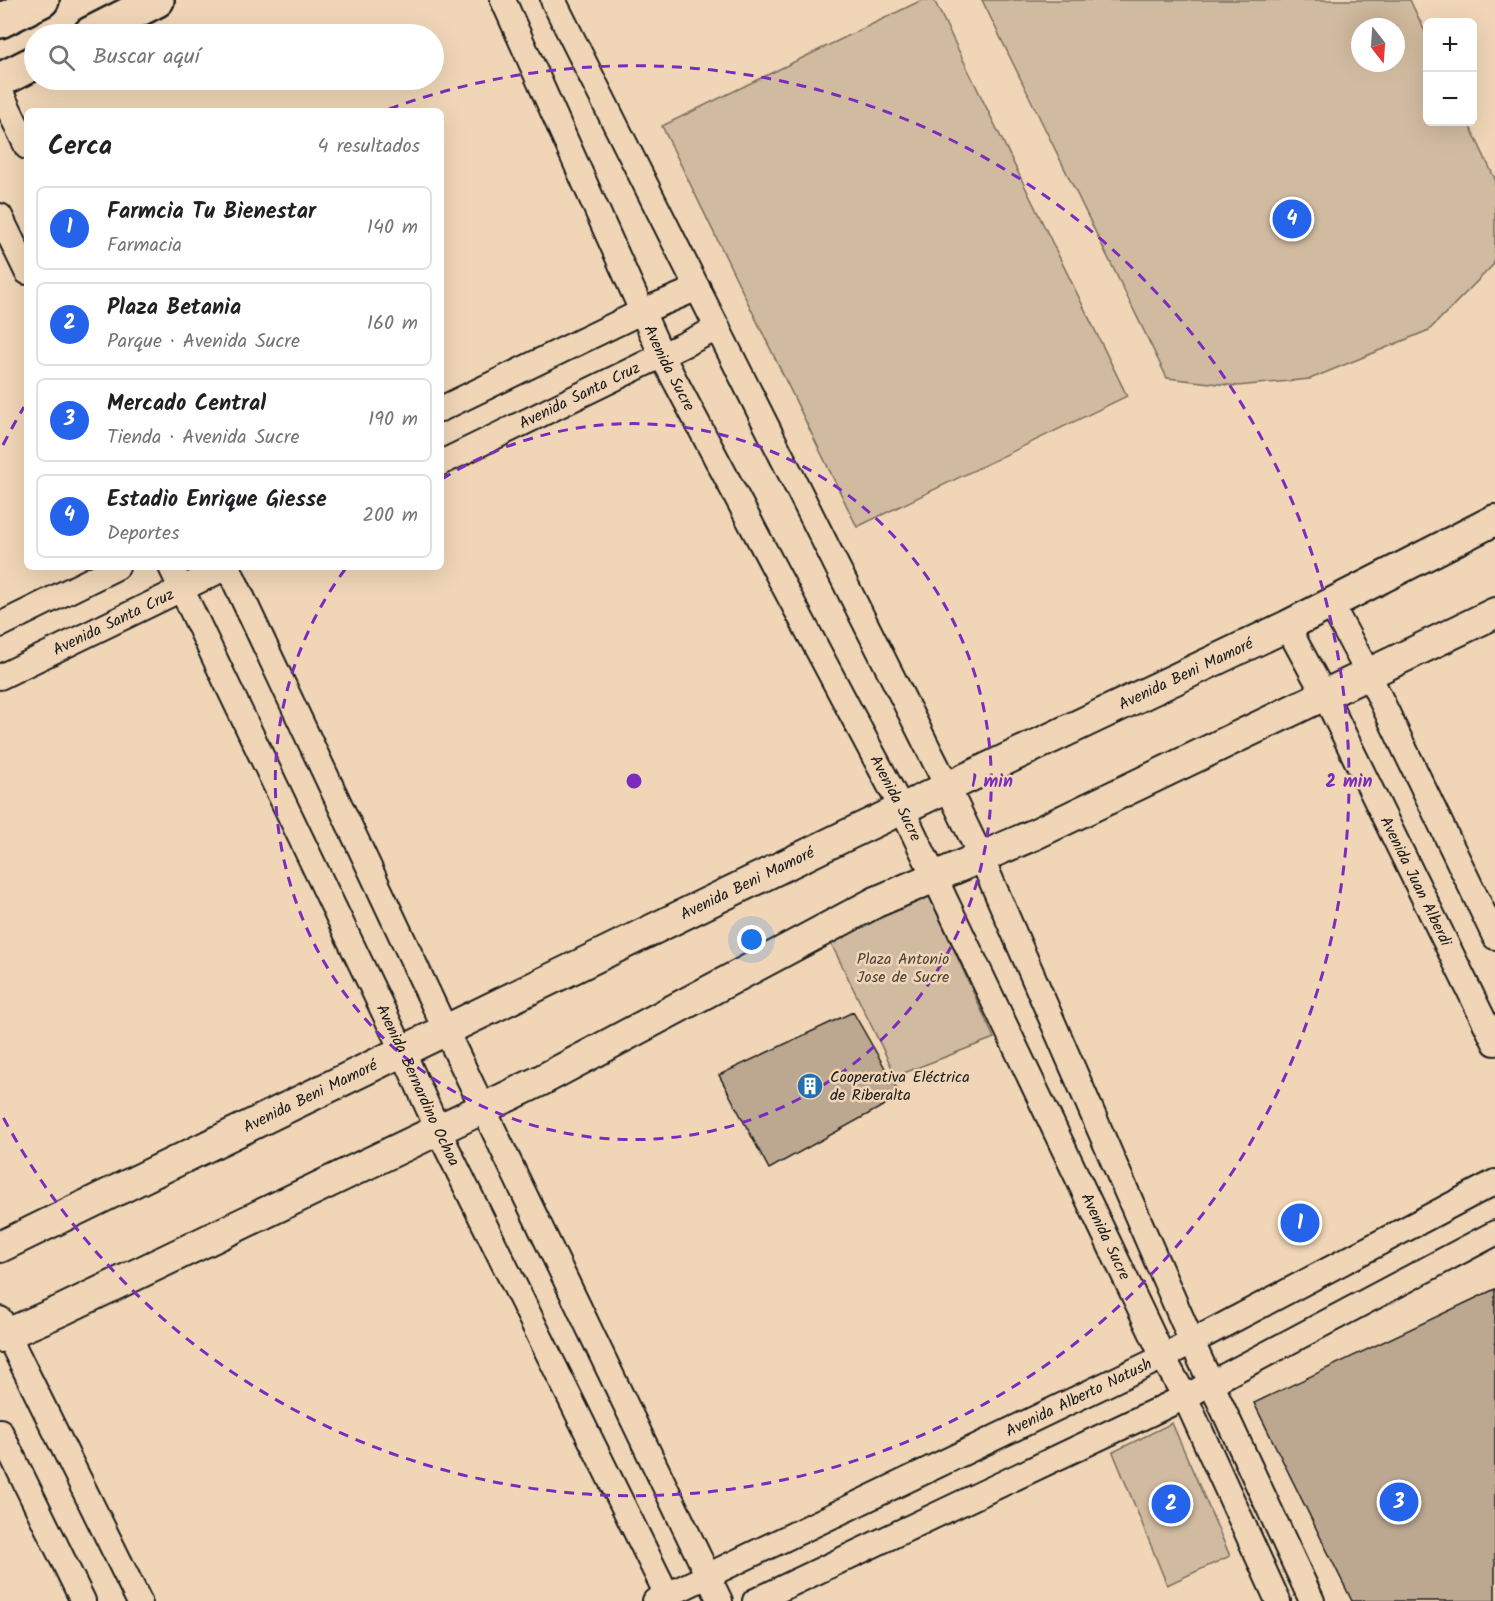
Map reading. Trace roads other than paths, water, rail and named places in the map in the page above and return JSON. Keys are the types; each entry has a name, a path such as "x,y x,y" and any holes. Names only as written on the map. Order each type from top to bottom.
{"main road":[{"path":"0,21 42,0"},
{"path":"110,24 157,0"},
{"path":"0,80 24,68"}],"street":[{"name":"Avenida Sucre","path":"503,0 662,356 902,809 1163,1357 1185,1397 1278,1601"},
{"path":"554,0 981,857 1210,1383 1312,1601"},
{"path":"0,91 24,141"},
{"path":"0,216 24,266"},
{"path":"444,408 643,311 698,288"},
{"name":"Avenida Santa Cruz","path":"444,462 718,328"},
{"name":"Avenida Beni Mamoré","path":"0,1247 902,809 1287,626 1495,520"},
{"path":"0,625 111,570"},
{"name":"Avenida Bernardino Ochoa","path":"172,570 664,1599"},
{"name":"Avenida Santa Cruz","path":"0,677 221,570"},
{"path":"228,570 483,1109 720,1601"},
{"path":"1330,604 1369,675 1495,937"},
{"path":"139,1601 3,1330 483,1109 876,902 1033,835 1495,613"},
{"name":"Avenida Juan Alberdi","path":"1287,626 1325,696 1495,1043"},
{"name":"Avenida Alberto Natush","path":"664,1599 1163,1357 1191,1340 1495,1182"},
{"path":"755,1601 1185,1397 1495,1233"},
{"path":"0,1431 82,1601"}],"place":[{"name":"Estadio Enrique Giesse","path":"1292,219"},
{"name":"Cooperativa Eléctrica de Riberalta","path":"810,1086"},
{"name":"Farmcia Tu Bienestar","path":"1300,1223"},
{"name":"Mercado Central","path":"1399,1502"},
{"name":"Plaza Betania","path":"1171,1504"}],"park label":[{"name":"Plaza Antonio Jose de Sucre","path":"903,968"}]}
